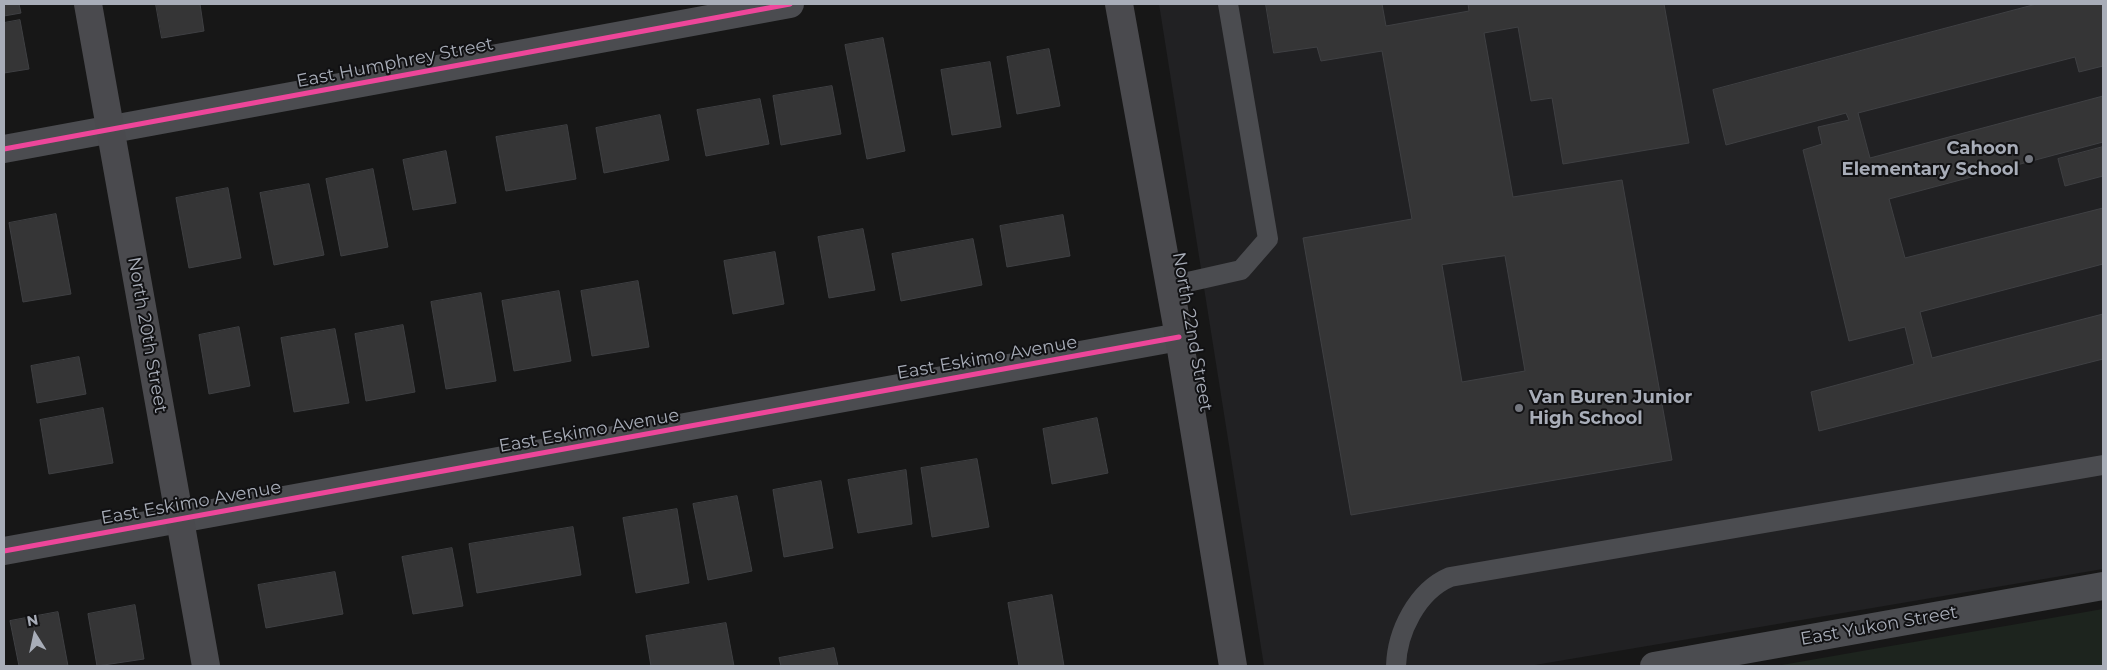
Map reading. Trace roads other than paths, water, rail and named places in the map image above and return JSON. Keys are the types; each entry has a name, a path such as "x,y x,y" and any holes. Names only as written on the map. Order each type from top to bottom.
{"street":[{"name":"North 20th Street","path":"88,4 206,666"},
{"name":"East Humphrey Street","path":"4,149 790,4"},
{"name":"North 22nd Street","path":"1119,4 1179,337 1233,666"},
{"name":"East Eskimo Avenue","path":"4,551 1179,337"},
{"name":"East Yukon Street","path":"1654,666 2103,586"}],"lane":[{"path":"1170,286 1241,270 1268,239 1228,4"},
{"path":"1396,666 1397,650 1416,606 1436,583 1450,578 2103,465"}],"place":[{"name":"Cahoon Elementary School","path":"2029,159"},
{"name":"Van Buren Junior High School","path":"1519,408"}]}
